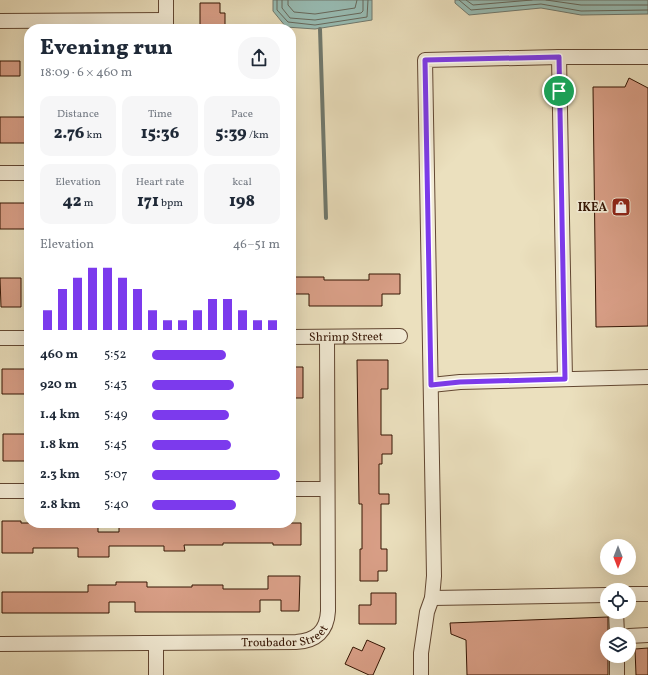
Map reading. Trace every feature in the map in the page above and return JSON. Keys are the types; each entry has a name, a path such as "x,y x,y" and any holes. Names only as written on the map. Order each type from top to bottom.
{"street":[{"path":"166,0 166,24"},
{"path":"0,21 124,24"},
{"path":"559,57 565,379"},
{"path":"421,675 421,652 427,612 432,598 434,576 425,60 648,57"},
{"path":"0,173 24,173"},
{"name":"Shrimp Street","path":"296,337 400,336"},
{"name":"Troubador Street","path":"0,644 304,642 318,635 326,623 328,611 327,337"},
{"path":"0,338 24,338"},
{"path":"431,385 460,382 648,377"},
{"path":"296,489 327,489"},
{"path":"0,491 24,491"},
{"path":"636,594 648,594"},
{"path":"432,598 600,595"},
{"path":"636,636 648,636"},
{"path":"156,643 156,675"},
{"path":"617,663 618,675"}],"water":[{"path":"273,0 372,0 372,20 315,29 296,28 296,24 284,24 273,11"},
{"path":"455,0 648,0 648,14 581,15 541,8 469,15 455,3"}],"building":[{"path":"200,3 220,3 220,13 225,13 225,24 200,24"},
{"path":"0,61 20,61 20,76 0,76"},
{"name":"IKEA","path":"629,78 648,88 648,326 596,327 593,87 625,87"},
{"path":"0,117 24,117 24,143 0,143"},
{"path":"0,203 24,203 24,229 0,229"},
{"path":"369,274 400,274 400,294 382,294 382,306 309,306 309,294 296,294 296,277 324,277 324,280 369,280"},
{"path":"0,278 21,278 21,307 1,307"},
{"path":"357,360 388,360 388,389 381,389 381,435 392,435 392,454 382,454 382,464 379,464 379,494 389,494 389,504 381,504 381,549 387,549 387,571 378,571 378,581 360,581 362,504 359,504"},
{"path":"296,367 303,367 303,398 296,398"},
{"path":"2,369 24,369 24,394 2,394"},
{"path":"3,434 24,434 24,461 3,461"},
{"path":"2,521 21,521 21,523 24,523 24,528 98,528 98,532 119,532 119,528 296,528 296,523 301,523 301,545 273,545 273,543 223,543 223,545 184,545 185,551 164,551 164,546 109,546 109,557 78,557 78,548 33,548 33,553 2,553"},
{"path":"268,576 300,576 299,611 281,611 281,600 260,600 260,612 135,612 135,602 109,602 109,613 2,613 2,592 88,592 88,585 116,585 116,582 147,582 147,587 223,585 223,589 268,589"},
{"path":"371,593 396,593 396,624 359,624 359,605 371,605"},
{"path":"600,617 600,619 608,619 608,627 600,627 600,663 608,663 608,675 467,675 466,640 451,634 450,623"},
{"path":"367,640 385,648 373,675 369,675 345,664 353,647 362,651"},
{"path":"648,648 648,675 636,675 636,649"}],"waterway":[{"path":"320,29 326,218"}],"place":[{"name":"IKEA","path":"621,207"}],"route":[{"path":"559,57 559,91 565,379 460,382 431,385 425,60 559,57"}]}
